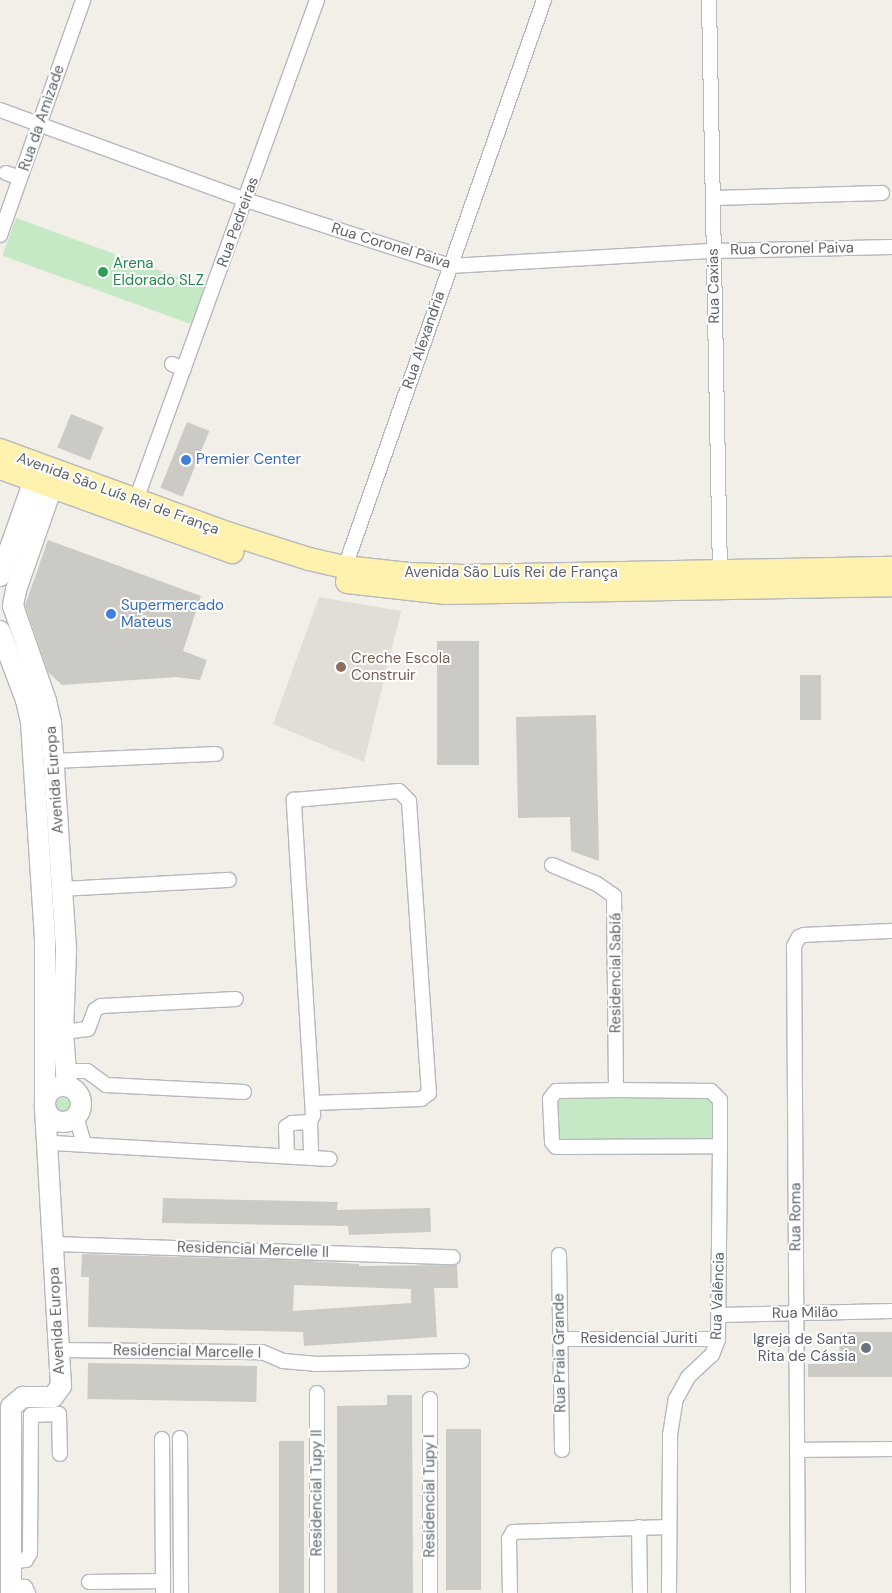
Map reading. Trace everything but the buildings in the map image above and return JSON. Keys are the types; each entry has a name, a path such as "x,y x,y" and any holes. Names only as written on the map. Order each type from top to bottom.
{"main road":[{"name":"Avenida São Luís Rei de França","path":"0,450 51,478 229,551 305,574 408,590 564,592 892,585"},
{"name":"Avenida São Luís Rei de França","path":"0,468 29,478 51,478 136,500 269,547 345,567 409,574 465,576 892,568"}],"street":[{"name":"Rua da Amizade","path":"0,235 83,0"},
{"name":"Rua Pedreiras","path":"136,500 178,367 246,200 317,0"},
{"name":"Rua Alexandria","path":"345,567 544,0"},
{"name":"Rua Caxias","path":"709,0 714,250 711,426 720,572"},
{"name":"Rua Coronel Paiva","path":"0,110 246,200 450,266 714,250 892,247"},
{"path":"6,173 20,178"},
{"path":"713,198 882,193"},
{"path":"0,576 31,489 29,478"},
{"name":"Avenida Europa","path":"12,1580 11,1407 23,1397 56,1394 61,1386 50,1148 45,1103 45,941 31,722 16,646 14,612 14,595 51,478"},
{"name":"Avenida Europa","path":"0,631 16,646 50,712 66,960 63,1032 66,1079 80,1098 50,1148"},
{"path":"54,761 216,754"},
{"path":"311,1158 310,1122 312,1103 294,800 399,791 409,801 429,1093 421,1099 312,1103"},
{"name":"Residencial Sabiá","path":"552,865 598,884 614,896 616,1090"},
{"path":"62,889 229,880"},
{"name":"Rua Roma","path":"798,1593 795,941 804,935 892,931"},
{"path":"63,1032 88,1029 95,1010 101,1006 236,999"},
{"path":"84,1144 69,1119 51,1117 45,1103 51,1090 66,1079 87,1071 106,1085 244,1092"},
{"path":"616,1090 556,1091 552,1094 552,1142 556,1147 720,1146"},
{"name":"Rua Valência","path":"616,1090 711,1091 718,1095 720,1104 718,1339 712,1355 685,1381 676,1399 670,1435 669,1593"},
{"path":"287,1156 286,1127 292,1123 310,1122"},
{"path":"50,1148 84,1144 330,1159"},
{"name":"Residencial Mercelle II","path":"53,1244 454,1257"},
{"name":"Rua Praia Grande","path":"559,1255 562,1450"},
{"name":"Rua Milão","path":"719,1315 892,1312"},
{"name":"Residencial Juriti","path":"560,1340 718,1339"},
{"name":"Residencial Marcelle I","path":"59,1350 262,1352 283,1361 315,1364 462,1361"},
{"name":"Residencial Tupy II","path":"317,1392 317,1593"},
{"name":"Residencial Tupy I","path":"430,1399 430,1593"},
{"path":"12,1580 30,1553 30,1415 59,1414 60,1454"},
{"path":"180,1438 181,1593"},
{"path":"88,1582 163,1587 162,1439"},
{"path":"797,1450 892,1449"},
{"path":"639,1527 640,1593"},
{"path":"510,1593 510,1539 513,1532 669,1527"}],"shaded area":[{"name":"Creche Escola Construir","path":"319,597 401,611 364,762 273,724"}],"green space":[{"name":"Arena Eldorado SLZ","path":"16,218 205,287 191,324 2,256"},
{"path":"707,1097 714,1102 713,1140 558,1141 557,1102 562,1098"},
{"path":"60,1098 66,1098 70,1105 66,1112 60,1112 56,1108 56,1102"}],"place":[{"name":"Arena Eldorado SLZ","path":"103,272"},
{"name":"Premier Center","path":"186,460"},
{"name":"Supermercado Mateus","path":"111,614"},
{"name":"Creche Escola Construir","path":"341,667"},
{"name":"Igreja de Santa Rita de Cássia","path":"866,1348"}]}
